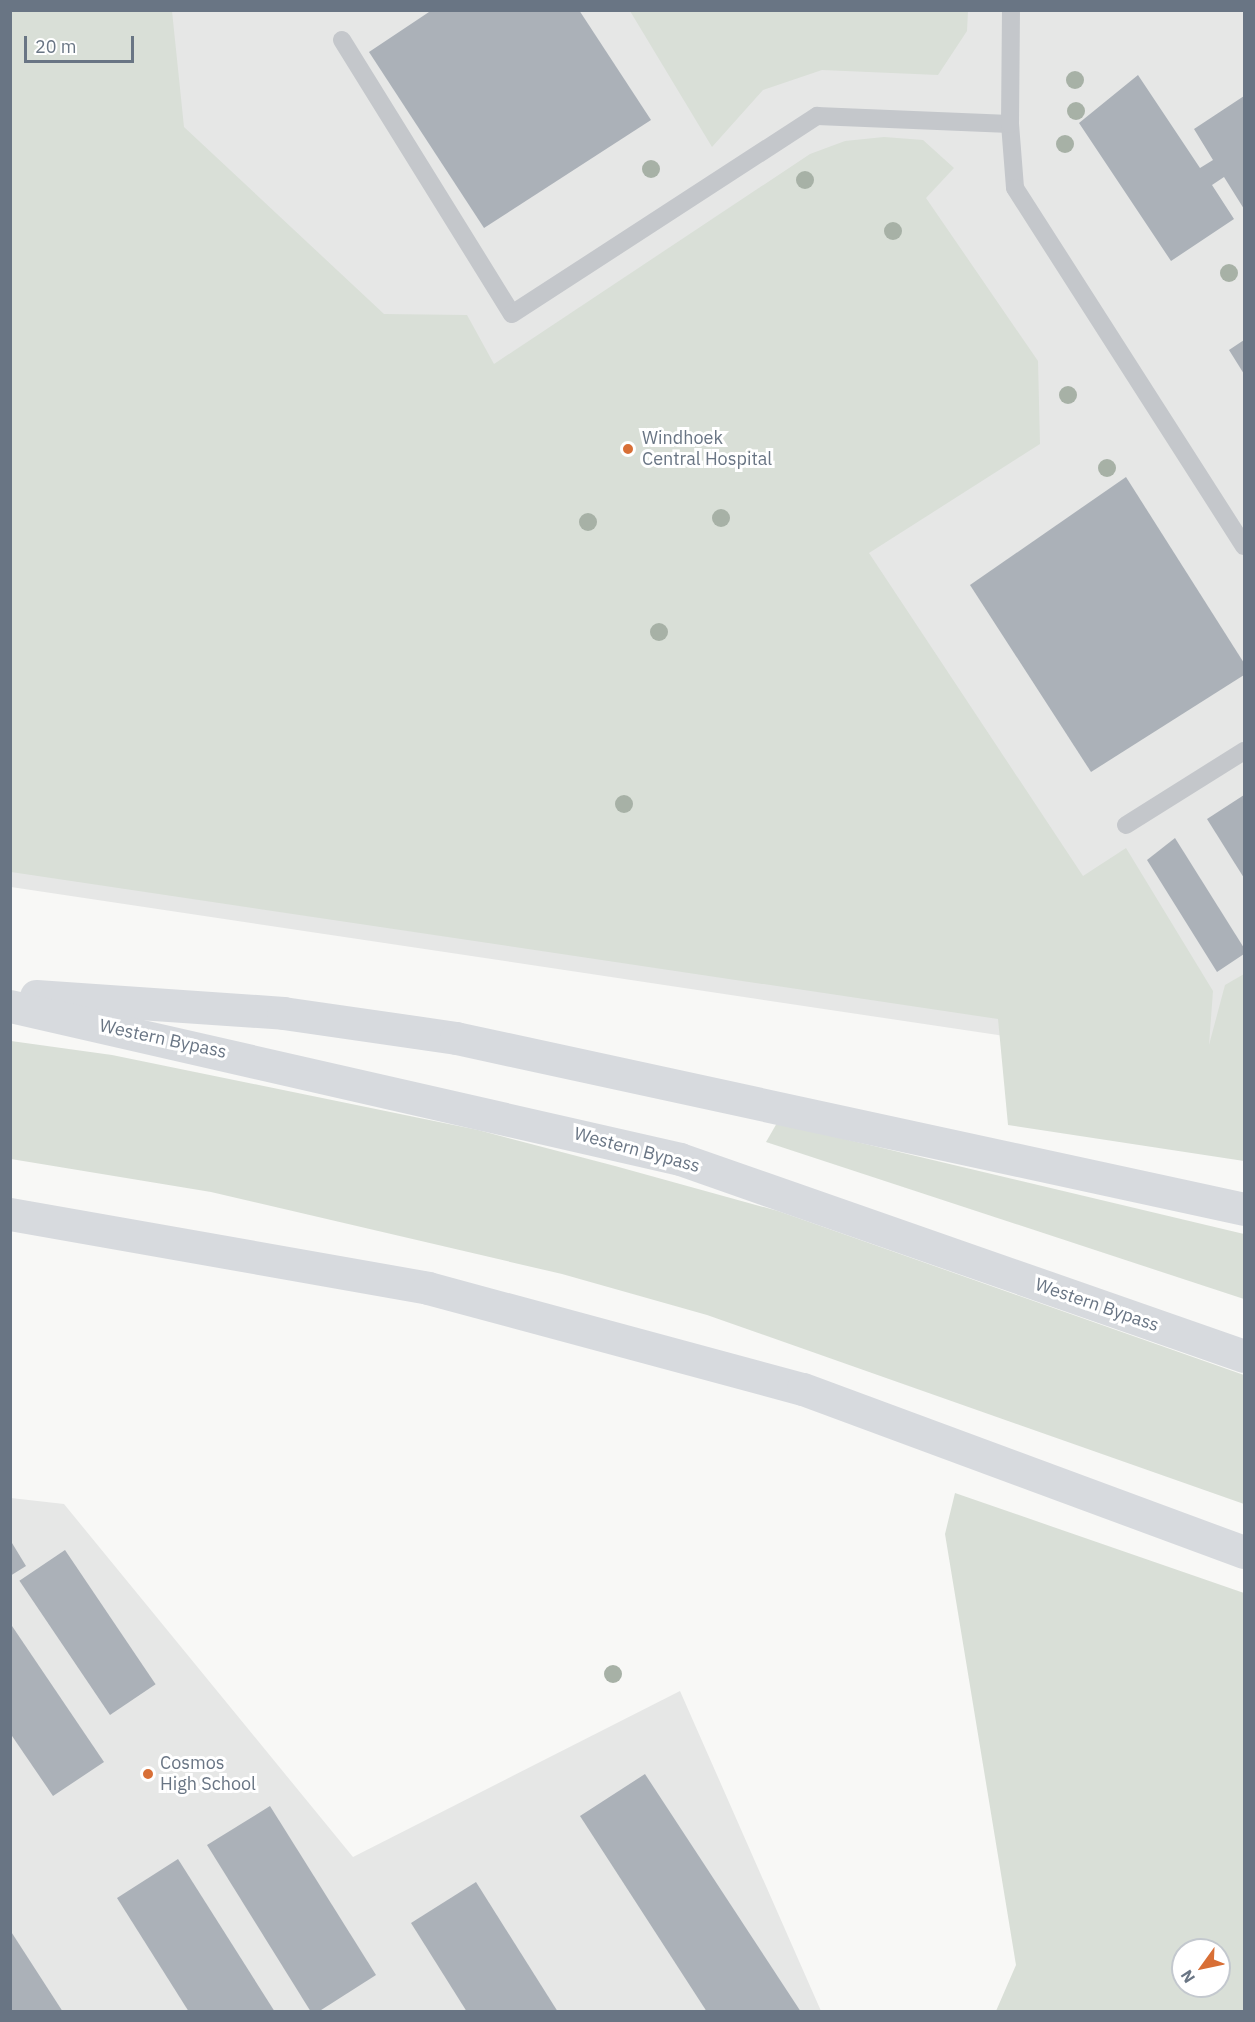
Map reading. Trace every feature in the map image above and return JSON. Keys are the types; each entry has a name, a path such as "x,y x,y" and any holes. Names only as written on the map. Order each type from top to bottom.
{"highway":[{"path":"10,995 283,1013 456,1038 1245,1209"},
{"name":"Western Bypass","path":"10,1006 680,1159 1245,1356"},
{"path":"10,1214 428,1288 803,1389 1245,1552"}],"lane":[{"path":"1011,10 1010,124 1015,188 1245,546"},
{"path":"342,40 512,314 817,116 1010,124"},
{"path":"1126,825 1245,751"}],"shaded area":[{"name":"Windhoek Central Hospital","path":"10,11 1244,11 1244,1072 11,887"},
{"name":"Windhoek Central Hospital","path":"10,11 172,11 184,127 384,314 467,315 494,364 810,154 845,141 884,137 923,140 954,168 926,198 1038,361 1040,444 869,553 1083,876 1126,848 1213,991 1209,1045 1225,985 1244,974 1244,1161 1008,1125 998,1019 11,872"},
{"path":"630,11 968,11 967,31 938,75 822,70 763,90 712,147"},
{"path":"11,1041 112,1055 478,1130 615,1166 778,1211 1244,1375 1244,1504 707,1315 562,1274 211,1192 11,1159"},
{"path":"777,1123 1244,1234 1244,1299 766,1142"},
{"path":"955,1493 1244,1593 1244,2011 996,2011 1016,1965 945,1534"},
{"name":"Cosmos High School","path":"11,1498 64,1504 353,1857 680,1691 821,2011 11,2012"}],"building":[{"path":"432,10 579,10 651,120 484,228 369,52"},
{"path":"1138,75 1200,168 1213,160 1194,129 1244,96 1244,209 1224,177 1212,185 1234,219 1171,261 1079,123"},
{"path":"1244,340 1244,374 1229,350"},
{"path":"1126,477 1244,663 1244,675 1091,772 970,585"},
{"path":"1244,795 1244,878 1207,819"},
{"path":"1175,838 1244,948 1244,954 1217,972 1147,860"},
{"path":"12,1543 26,1566 10,1576 10,1544"},
{"path":"65,1550 156,1684 110,1715 19,1581"},
{"path":"10,1623 104,1762 53,1796 10,1733"},
{"path":"645,1774 801,2012 707,2012 580,1816"},
{"path":"270,1806 376,1975 318,2012 311,2012 207,1845"},
{"path":"178,1859 275,2012 189,2012 117,1898"},
{"path":"476,1882 558,2012 467,2012 411,1923"},
{"path":"10,1930 63,2012 10,2012"}],"place":[{"name":"Windhoek Central Hospital","path":"628,449"},
{"name":"Cosmos High School","path":"148,1774"}]}
